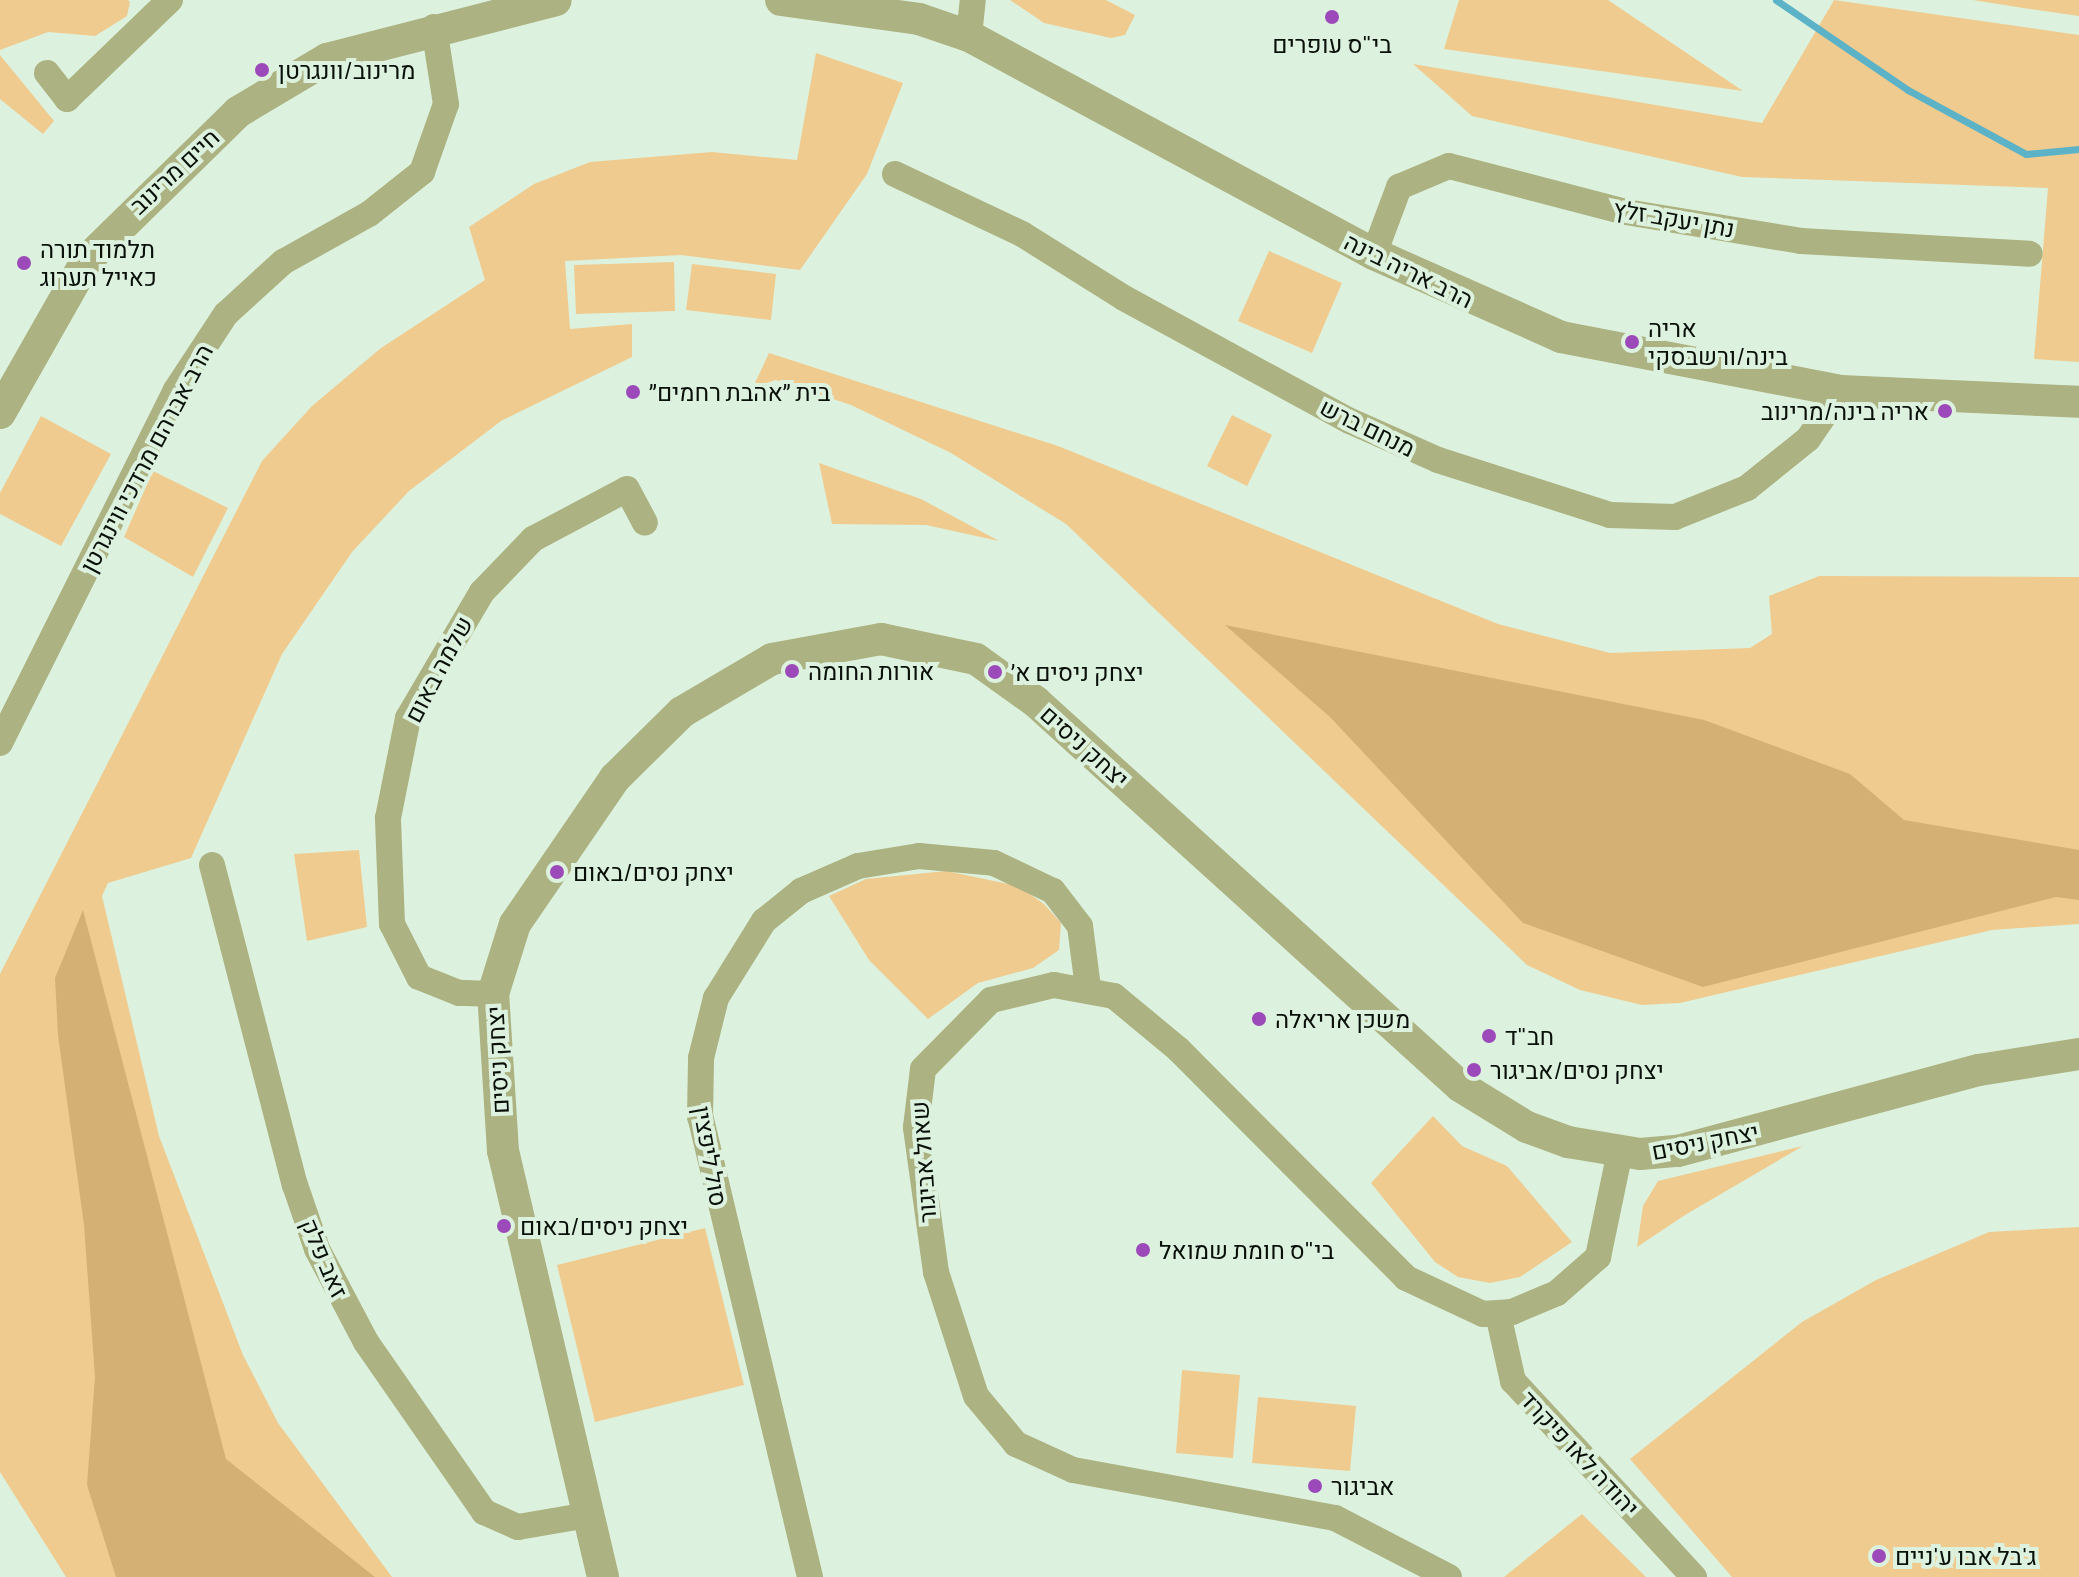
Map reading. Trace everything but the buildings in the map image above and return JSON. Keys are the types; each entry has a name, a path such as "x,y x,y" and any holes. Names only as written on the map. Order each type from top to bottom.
{"street":[{"path":"47,73 67,99 170,0"},
{"path":"434,27 556,0"},
{"name":"הרב אריה בינה","path":"781,0 919,19 969,36 1374,254 1561,337 1841,391 2079,402"},
{"path":"969,36 973,0"},
{"name":"חיים מרינוב","path":"0,413 87,260 199,144 299,73 434,27"},
{"name":"הרב אברהם מרדכי ווינגרטן","path":"0,743 176,390 226,314 283,262 369,214 422,172 446,104 434,27"},
{"name":"נתן יעקב זלץ","path":"1374,254 1399,187 1449,166 1626,212 1801,241 2030,254"},
{"name":"מנחם ברש","path":"895,174 985,214 1350,421 1438,460 1610,515 1675,517 1747,488 1808,439 1841,391"},
{"name":"שלמה באום","path":"493,994 459,993 419,977 392,924 388,818 408,718 468,613 533,539 627,489 645,523"},
{"name":"יצחק ניסים","path":"603,1577 503,1151 493,994 533,893 615,778 682,712 772,659 844,643 914,641 976,659 1009,679 1460,1086 1527,1127 1620,1152 1694,1148 1979,1070 2079,1054"},
{"name":"סול ליפצין","path":"810,1577 700,1117 701,1058 716,998 764,921 801,891 858,866 919,856 994,863 1053,891 1080,926 1088,988"},
{"name":"זאב פלק","path":"212,865 295,1185 317,1249 366,1342 484,1512 518,1527 588,1515"},
{"name":"שאול אביגור","path":"1449,1577 1335,1518 1043,1459 1016,1444 976,1396 929,1242 916,1127 923,1069 991,1000 1054,985 1088,988 1133,1008 1178,1049 1406,1278 1461,1309 1498,1314 1557,1293 1598,1257 1609,1235 1620,1152"},
{"name":"יהודה לאו פיקרד","path":"1498,1314 1513,1381 1694,1577"}],"shaded area":[{"path":"0,0 130,2 127,16 95,36 48,32 0,50"},
{"path":"1010,0 1106,0 1135,15 1125,35 1111,38 1044,23"},
{"path":"1459,0 1608,0 1743,91 1444,49"},
{"path":"1834,0 2079,35 2079,362 2034,359 2048,188 1742,177 1472,116 1413,64 1762,123"},
{"path":"1973,0 2079,0 2079,16 2023,8"},
{"path":"816,53 903,83 867,174 800,270 681,255 565,261 570,329 632,324 632,357 501,421 409,491 352,552 282,654 191,858 108,883 102,896 159,1136 243,1355 278,1423 392,1577 66,1577 0,1472 0,974 262,461 312,406 381,348 485,280 469,227 534,184 590,162 712,152 797,160"},
{"path":"0,55 54,121 43,134 0,99"},
{"path":"1269,251 1342,283 1312,353 1238,321"},
{"path":"674,262 675,311 576,314 574,265"},
{"path":"692,264 776,274 771,320 686,310"},
{"path":"769,353 1058,446 1498,624 1610,653 1750,648 1772,634 1769,596 1819,576 2079,577 2079,924 1992,930 1680,1003 1642,1005 1580,990 1527,965 1066,524 951,453 851,405 776,380 753,387"},
{"path":"1232,415 1272,435 1247,486 1207,466"},
{"path":"41,416 111,454 61,546 0,514 0,493"},
{"path":"819,463 921,499 999,541 926,525 832,524"},
{"path":"153,471 228,508 193,577 124,537"},
{"path":"1225,625 1704,720 1850,774 1904,820 2079,850 2079,900 2056,897 1703,987 1523,923 1331,718"},
{"path":"359,850 367,927 307,941 294,854"},
{"path":"946,871 1018,886 1044,904 1061,923 1059,950 1033,968 978,983 928,1019 869,960 829,896 866,879"},
{"path":"83,910 226,1459 375,1577 116,1577 87,1485 95,1377 84,1225 58,1035 55,978"},
{"path":"1433,1116 1462,1146 1507,1166 1572,1242 1520,1277 1490,1283 1458,1277 1435,1262 1371,1183"},
{"path":"1803,1146 1637,1247 1643,1206 1658,1181"},
{"path":"2079,1227 2079,1577 1732,1577 1630,1459 1802,1322 1876,1280 1989,1232"},
{"path":"705,1228 744,1385 595,1422 557,1265"},
{"path":"1182,1370 1240,1375 1233,1458 1176,1453"},
{"path":"1258,1397 1356,1406 1350,1471 1252,1463"},
{"path":"1582,1514 1646,1577 1504,1577"}],"waterway":[{"path":"1776,0 1908,90 2026,154 2079,149"}],"place":[{"name":"בי\"ס עופרים","path":"1332,17"},
{"name":"מרינוב/וונגרטן","path":"262,70"},
{"name":"תלמוד תורה כאייל תערוג","path":"24,263"},
{"name":"אריה בינה/ורשבסקי","path":"1632,342"},
{"name":"בית ״אהבת רחמים״","path":"633,392"},
{"name":"אריה בינה/מרינוב","path":"1945,411"},
{"name":"אורות החומה","path":"792,671"},
{"name":"יצחק ניסים א׳","path":"995,672"},
{"name":"יצחק נסים/באום","path":"557,872"},
{"name":"משכן אריאלה","path":"1259,1019"},
{"name":"חב\"ד","path":"1489,1036"},
{"name":"יצחק נסים/אביגור","path":"1474,1070"},
{"name":"יצחק ניסים/באום","path":"504,1226"},
{"name":"בי\"ס חומת שמואל","path":"1143,1250"},
{"name":"אביגור","path":"1315,1486"},
{"name":"ג'בל אבו ע'ניים","path":"1879,1556"}]}
